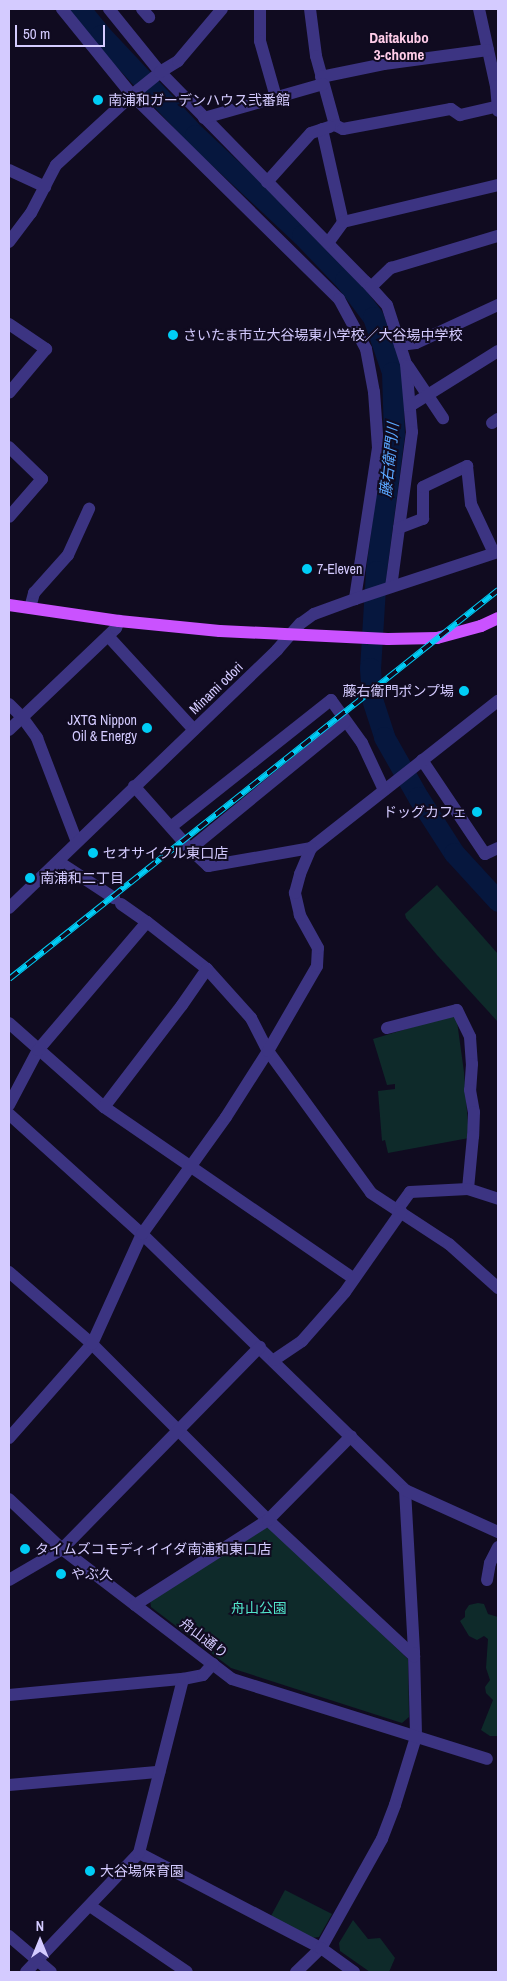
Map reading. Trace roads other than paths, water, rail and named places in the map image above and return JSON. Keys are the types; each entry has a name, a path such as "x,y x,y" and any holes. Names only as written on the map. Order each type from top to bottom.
{"main road":[{"path":"9,605 119,621 220,631 388,639 437,638 481,626 498,618"}],"street":[{"path":"62,9 134,94 339,299 366,349 374,392 378,448 358,598"},
{"path":"109,9 158,74 328,243 387,305 406,364 412,432 399,528 388,588"},
{"path":"9,242 32,213 56,165 134,94 158,74 178,61 222,9"},
{"path":"260,9 260,41 276,97"},
{"path":"310,9 311,31 335,125 343,129 451,108 460,115 498,106"},
{"path":"479,9 496,86 498,110"},
{"path":"204,118 276,97 322,80 384,64 488,50"},
{"path":"266,182 311,133 335,125"},
{"path":"322,130 344,222"},
{"path":"9,170 45,187"},
{"path":"328,243 344,222 498,185"},
{"path":"371,287 391,268 498,236"},
{"path":"400,345 416,343 498,304"},
{"path":"9,324 46,349 9,393"},
{"path":"410,406 498,351"},
{"path":"406,364 443,418"},
{"path":"9,447 42,480 9,517"},
{"path":"399,528 423,519 423,487 467,466 471,504 496,553"},
{"path":"30,608 34,593 68,555 89,509"},
{"name":"Minami odori","path":"9,908 194,730 300,624 314,614 358,598 496,553"},
{"path":"9,730 108,636 116,628 119,621"},
{"path":"108,636 194,730"},
{"path":"172,826 331,700 345,722 362,743 388,787"},
{"path":"134,786 172,826 190,849 208,866 311,848 498,701"},
{"path":"9,704 38,738 77,842"},
{"path":"190,849 345,722"},
{"path":"419,762 485,854 498,848"},
{"path":"9,1438 92,1344 142,1234 191,1168 268,1051 317,966 318,948 300,915 295,893 300,874 311,848"},
{"path":"58,862 147,922 207,969 251,1018 268,1051 371,1193 449,1244 498,1288"},
{"path":"9,1104 38,1050 147,922"},
{"path":"104,1107 207,969"},
{"path":"387,1028 457,1010 470,1037 472,1064 470,1090 474,1112 468,1189"},
{"path":"9,1023 104,1107 354,1279"},
{"path":"9,1114 142,1234 274,1360 405,1490 498,1531"},
{"path":"274,1360 302,1341 354,1279 410,1192 468,1189 498,1199"},
{"path":"9,1272 92,1344 268,1520 414,1656"},
{"path":"9,1580 62,1549 260,1347"},
{"path":"135,1605 268,1520 351,1436"},
{"path":"296,1972 321,1948 382,1840 396,1805 416,1737 414,1656 405,1490"},
{"name":"舟山通り","path":"9,1499 62,1549 232,1679 487,1759"},
{"path":"487,1580 490,1564 498,1548"},
{"path":"9,1695 183,1678 202,1675 213,1664"},
{"path":"26,1972 139,1853 183,1678"},
{"path":"9,1785 159,1772"},
{"path":"139,1853 321,1948 354,1972"},
{"path":"90,1906 187,1972"},
{"path":"9,1936 51,1972"}],"waterway":[{"name":"藤右衛門川","path":"80,9 101,35 195,135 302,235 345,280 373,317 392,372 394,434 376,571 370,668 372,699 384,737 418,797 454,853 498,901"}],"railway":[{"path":"9,979 498,590"}],"place":[{"name":"南浦和ガーデンハウス弐番館","path":"98,100"},
{"name":"さいたま市立大谷場東小学校／大谷場中学校","path":"173,335"},
{"name":"7-Eleven","path":"307,569"},
{"name":"藤右衛門ポンプ場","path":"464,691"},
{"name":"JXTG Nippon Oil & Energy","path":"147,728"},
{"name":"ドッグカフェ","path":"477,812"},
{"name":"セオサイクル東口店","path":"93,853"},
{"name":"南浦和二丁目","path":"30,878"},
{"name":"タイムズコモディイイダ南浦和東口店","path":"25,1549"},
{"name":"やぶ久","path":"61,1574"},
{"name":"大谷場保育園","path":"90,1871"}],"district":[{"name":"Daitakubo 3-chome","path":"399,46"}],"park label":[{"name":"舟山公園","path":"259,1608"}]}
